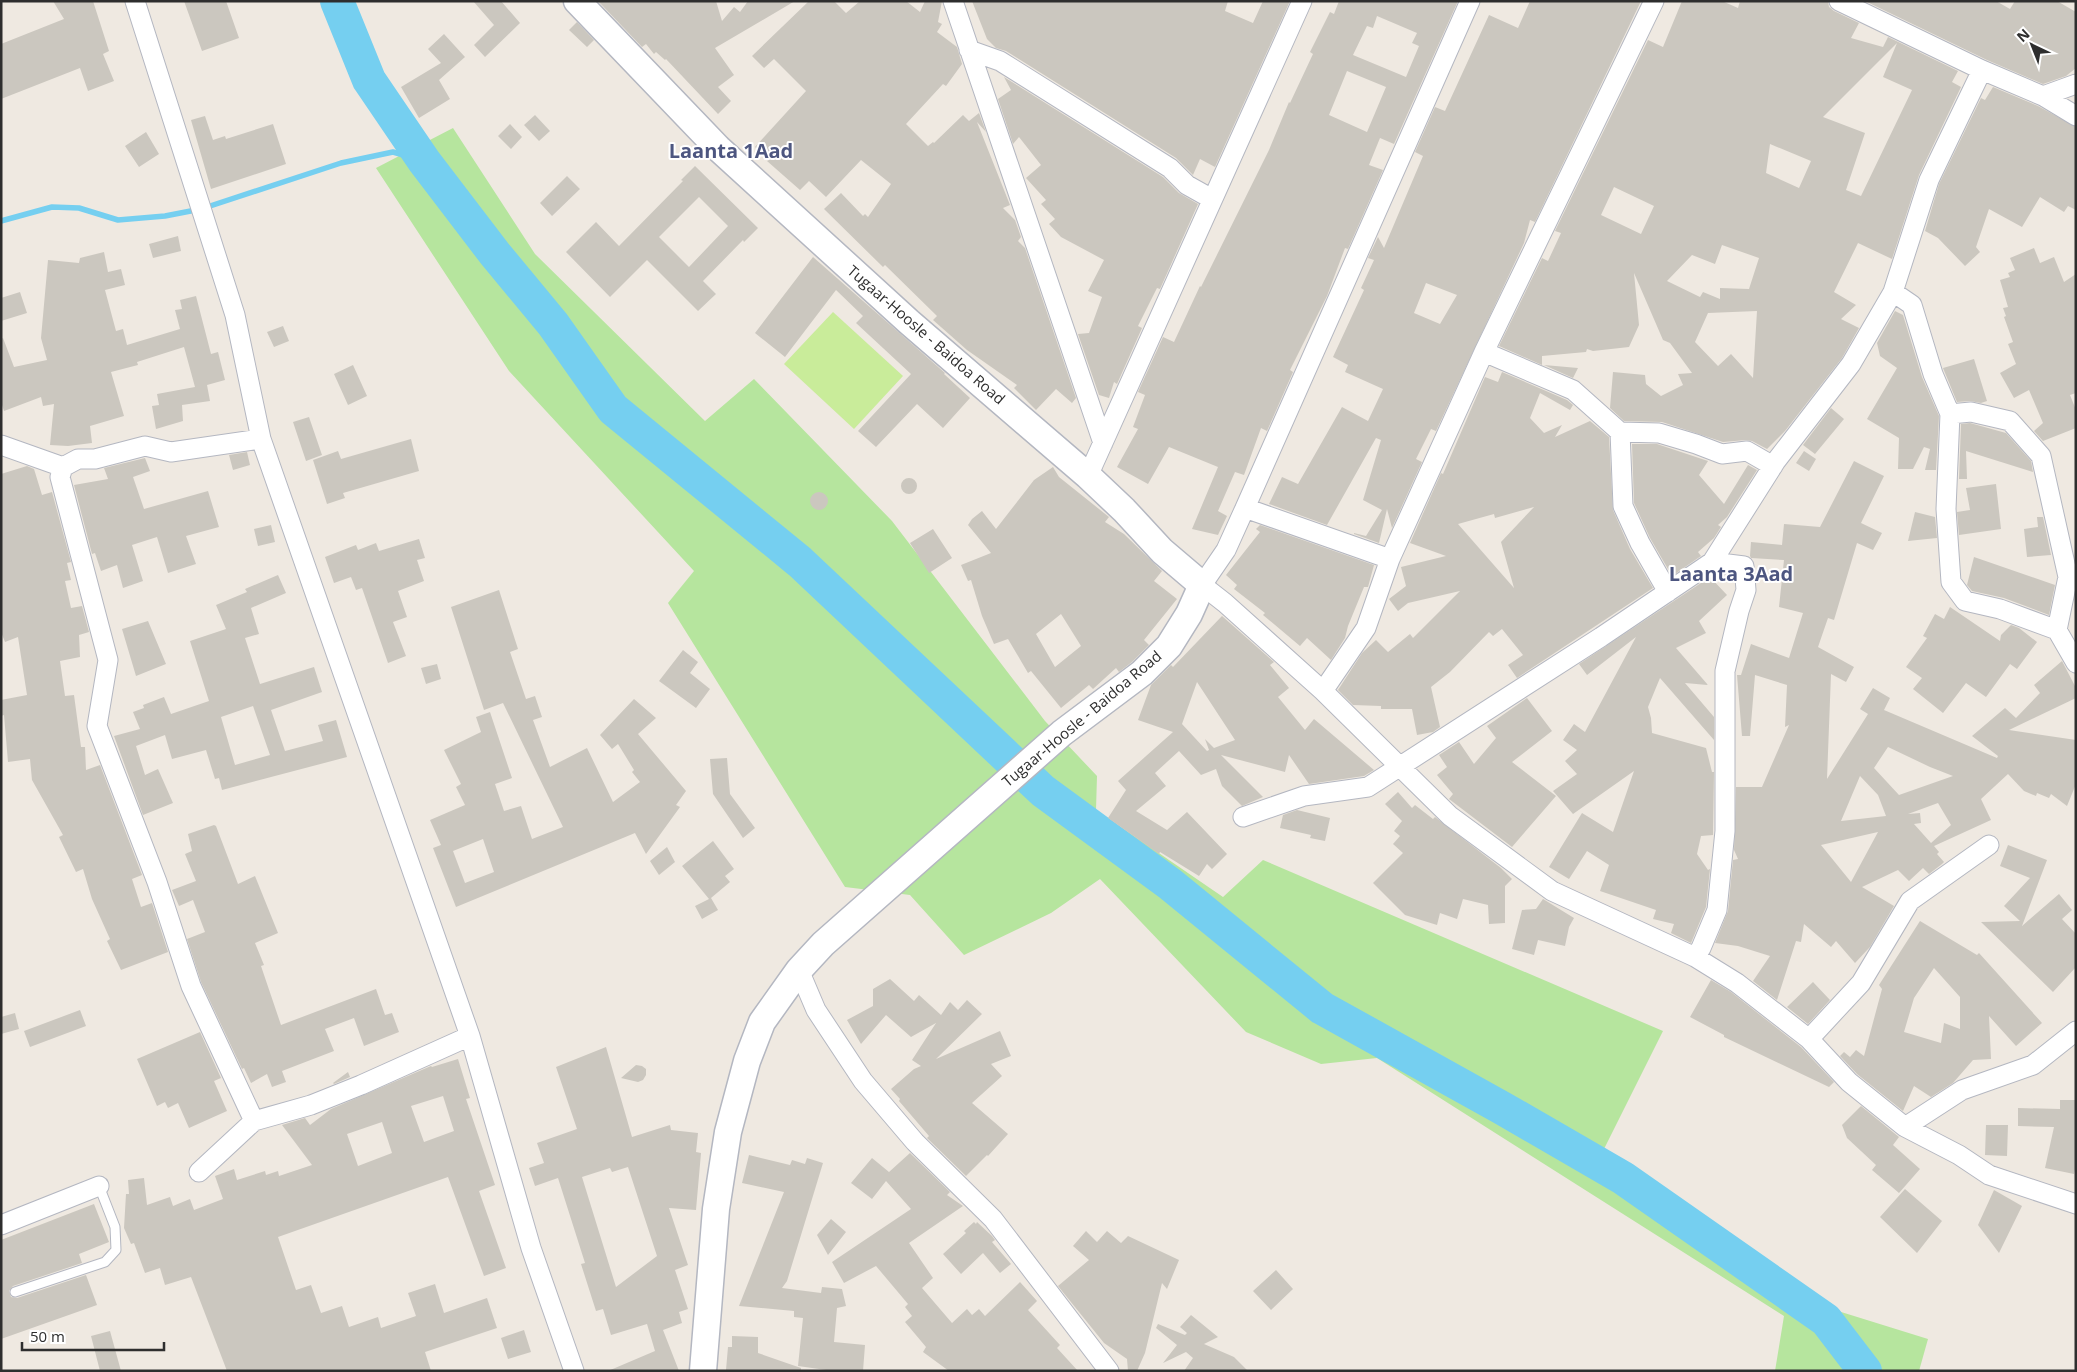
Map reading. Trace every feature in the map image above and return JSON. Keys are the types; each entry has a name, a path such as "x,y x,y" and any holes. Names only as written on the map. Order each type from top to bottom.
{"main road":[{"name":"Tugaar-Hoosle - Baidoa Road","path":"577,1 718,148 910,322 1088,476 1124,510 1162,551 1202,585 1190,614 1169,646 1142,673 1062,733 824,944 800,970 762,1022 747,1061 728,1132 716,1209 703,1371"}],"street":[{"path":"135,1 235,315 261,439 470,1036 531,1248 574,1371"},
{"path":"952,1 1103,443"},
{"path":"1088,476 1302,1"},
{"path":"1470,1 1226,550 1202,585 1225,603 1323,691 1450,816 1552,890 1694,957 1737,983 1809,1040 1849,1082 1905,1127 1959,1155 1989,1175 2076,1204"},
{"path":"1323,691 1366,628 1390,559 1484,352 1654,1"},
{"path":"1839,1 1982,70 2043,96 2076,116"},
{"path":"969,50 1000,61 1170,168 1187,186 1212,199"},
{"path":"1243,818 1304,796 1368,786 1400,768 1712,562 1773,466 1851,364 1893,292 1929,180 1982,70"},
{"path":"2043,96 2076,84"},
{"path":"1893,292 1912,305 1933,374 1950,414 1946,509 1951,582 1965,601 2000,608 2057,630 2076,662"},
{"path":"1484,352 1573,390 1620,432 1659,433 1722,454 1747,451 1773,466"},
{"path":"1950,414 1970,412 2010,421 2041,456 2068,577 2057,630"},
{"path":"1620,432 1623,506 1640,543 1668,592"},
{"path":"254,1121 191,986 157,882 97,726 108,660 60,477 63,467 78,459 94,459 145,446 171,452 261,439"},
{"path":"1,445 63,467"},
{"path":"1245,508 1390,559"},
{"path":"1694,957 1701,948 1717,910 1725,807 1725,670 1738,611 1746,590 1744,566 1712,562"},
{"path":"1809,1040 1861,982 1910,901 1990,845"},
{"path":"800,970 816,1010 863,1081 915,1142 993,1219 1109,1371"},
{"path":"1905,1127 1962,1090 2033,1065 2076,1031"},
{"path":"199,1172 254,1121 319,1102 470,1036"},
{"path":"1,1225 99,1186"}],"lane":[{"path":"15,1292 105,1262 116,1250 115,1227 99,1186"}],"green space":[{"path":"453,128 535,254 705,421 754,379 892,521 1045,721 1097,776 1096,810 1223,897 1263,860 1663,1031 1603,1151 1809,1302 1928,1339 1919,1371 1775,1371 1784,1316 1377,1058 1321,1064 1246,1032 1100,879 1051,913 964,955 910,895 845,887 668,603 694,571 509,371 376,168"},
{"path":"833,312 903,376 854,429 784,364"}],"building":[{"path":"53,1 93,1 109,51 103,54 114,81 88,91 80,68 1,99 1,44 64,19"},
{"path":"184,1 226,1 239,38 202,51"},
{"path":"473,1 501,1 520,23 485,57 474,45 494,25"},
{"path":"598,1 716,1 722,21 734,7 740,12 748,1 795,1 715,48 734,75 718,87 731,101 718,114 666,59 656,52 654,54 646,44 642,47"},
{"path":"809,1 834,1 846,13 860,1 906,1 920,12 925,1 942,1 938,22 942,24 937,32 957,47 962,64 946,86 943,84 906,124 928,146 934,143 963,115 969,121 979,113 986,132 977,122 1010,205 1003,208 1015,220 1021,237 1018,241 1025,248 1076,398 1072,403 1056,389 1036,410 1014,388 1017,385 967,350 933,320 937,316 885,265 883,267 824,209 841,193 863,216 865,214 868,217 891,184 861,160 826,197 809,181 800,190 767,161 769,160 755,147 806,91 774,59 764,68 752,56"},
{"path":"972,1 1228,1 1225,11 1253,23 1263,1 1290,1 1215,167 1200,159 1193,175 1176,158 1006,51 996,48 987,39"},
{"path":"1339,1 1458,1 1394,144 1380,138 1369,165 1383,170 1348,249 1345,248 1327,296 1290,370 1293,372 1267,431 1261,428 1244,475 1235,472 1218,511 1227,516 1218,535 1192,529 1218,467 1169,447 1148,484 1117,467 1138,429 1133,427 1145,395 1138,392 1163,337 1174,342 1200,286 1269,150 1289,102 1313,54 1310,52 1330,12 1334,14","holes":["1377,16 1417,33 1412,43 1419,46 1406,77 1353,55 1367,26 1373,28","1347,71 1386,87 1367,132 1329,115"]},
{"path":"1530,1 1641,1 1535,222 1530,220 1524,243 1436,431 1431,429 1416,459 1422,462 1392,528 1387,509 1379,543 1354,534 1366,536 1382,510 1363,500 1381,440 1376,438 1327,525 1269,504 1282,477 1298,484 1342,407 1368,421 1383,389 1345,372 1348,365 1333,357 1364,290 1361,288 1374,260 1368,258 1378,237 1384,248 1423,156 1415,152 1435,107 1445,111 1489,15 1518,28","holes":["1426,283 1457,295 1440,324 1414,313"]},
{"path":"1682,1 1722,1 1738,8 1740,1 1828,1 1829,7 1834,11 1859,23 1851,38 1883,47 1888,37 1958,71 1952,82 1961,87 1919,175 1892,259 1858,243 1834,292 1856,305 1841,319 1859,328 1842,358 1785,431 1767,449 1746,440 1723,442 1662,422 1624,421 1610,408 1613,372 1645,375 1646,384 1661,396 1683,385 1678,374 1692,373 1670,343 1663,340 1634,273 1639,325 1629,347 1593,351 1587,349 1586,352 1542,356 1542,365 1499,346 1542,258 1548,261 1561,233 1555,231 1648,40 1663,47","holes":["1897,43 1883,77 1912,90 1861,196 1846,190 1865,133 1823,117","1770,144 1811,161 1799,188 1766,173","1614,187 1654,206 1641,234 1601,215","1722,245 1759,258 1749,289 1720,288 1720,299 1703,292 1700,297 1667,281 1692,255 1715,264","1757,311 1753,378 1731,354 1718,366 1695,342 1708,313"]},
{"path":"1865,1 1996,1 2010,9 2015,1 2057,1 2076,12 2076,68 2066,76 2043,84 1987,60"},
{"path":"577,22 594,40 587,47 569,30"},
{"path":"444,34 465,57 439,80 450,99 419,118 401,87 441,63 428,49"},
{"path":"1004,77 1163,177 1179,193 1198,204 1160,289 1157,288 1138,326 1142,328 1117,384 1114,382 1109,398 1099,395 1078,334 1089,333 1102,297 1088,291 1104,260 1061,237 1049,224 1055,219 1041,204 1046,200 1026,178 1041,165 1019,137 1013,144 998,99 1011,90"},
{"path":"1993,87 2038,106 2076,127 2076,210 2068,206 2064,212 2040,197 2022,227 1989,209 1976,247 1980,252 1965,266 1938,238 1925,231 1939,184 1981,98 1985,100"},
{"path":"535,115 550,131 539,141 524,125"},
{"path":"205,116 213,140 225,136 226,139 273,124 286,164 211,189 191,120"},
{"path":"510,124 522,137 511,149 498,136"},
{"path":"146,132 159,154 139,167 125,146"},
{"path":"695,166 758,228 744,242 743,240 703,281 716,294 698,311 647,260 610,297 566,252 596,222 619,246 683,181 681,180","holes":["699,197 728,226 689,267 659,237"]},
{"path":"567,176 580,189 552,216 540,203"},
{"path":"178,236 181,251 153,258 149,244"},
{"path":"2034,248 2040,263 2054,257 2064,282 2076,274 2076,393 2070,395 2076,410 2076,428 2043,441 2034,431 2043,423 2029,390 2014,398 2000,373 2016,364 2008,344 2013,342 2004,317 2006,316 2003,308 2008,307 2000,280 2010,277 2008,273 2015,270 2010,258"},
{"path":"104,252 108,272 121,269 125,285 105,290 116,331 123,329 127,345 180,329 175,310 182,309 180,300 196,296 211,354 218,352 225,380 207,385 210,401 182,405 183,421 156,429 152,406 159,405 157,394 195,387 184,347 137,362 138,365 111,372 124,416 90,426 92,443 68,446 50,445 54,404 43,406 41,397 4,411 1,402 1,339 3,338 14,367 47,360 41,338 48,260 79,263 80,258"},
{"path":"813,257 945,373 970,398 943,428 917,404 876,447 858,431 911,374 856,323 863,316 836,290 785,357 755,333"},
{"path":"20,292 27,313 1,321 1,298"},
{"path":"1895,311 1903,315 1922,377 1939,416 1936,470 1925,470 1930,449 1924,447 1913,469 1898,469 1899,438 1867,419 1897,368 1880,356 1877,343"},
{"path":"283,326 289,341 274,347 267,332"},
{"path":"1974,359 1987,401 1981,403 1970,401 1957,402 1943,368"},
{"path":"353,365 367,396 348,405 334,374"},
{"path":"1544,365 1578,368 1573,378"},
{"path":"1502,372 1567,400 1573,405 1570,410 1540,393 1530,418 1544,433 1562,425 1555,437 1590,421 1609,437 1613,510 1630,549 1653,588 1517,678 1508,665 1523,655 1502,629 1493,636 1489,632 1450,672 1431,687 1440,727 1433,732 1417,735 1412,709 1381,709 1381,706 1353,705 1338,690 1362,653 1376,640 1388,652 1410,634 1413,638 1460,591 1408,603 1398,611 1389,599 1406,586 1401,567 1446,556 1410,543 1441,473 1443,474 1485,377 1498,382","holes":["1534,507 1501,542 1514,588 1458,524 1494,514 1495,518"]},
{"path":"1831,408 1844,419 1815,454 1803,445"},
{"path":"309,417 322,455 306,461 293,422"},
{"path":"1970,423 2006,433 2031,461 2033,472 1966,451 1967,479 1959,479 1961,424"},
{"path":"411,439 419,471 343,493 345,498 327,504 313,460 338,451 341,459"},
{"path":"1632,444 1657,444 1708,461 1699,475 1724,504 1748,465 1757,470 1727,517 1718,525 1721,527 1714,538 1698,552 1701,556 1672,576 1650,538 1634,503"},
{"path":"1804,451 1816,459 1809,471 1796,463"},
{"path":"247,452 250,465 233,470 229,455"},
{"path":"145,458 150,471 133,477 144,509 208,491 219,527 186,536 196,564 168,573 157,537 132,545 143,581 123,588 117,565 101,571 95,553 92,554 74,485 108,479 104,468"},
{"path":"1854,461 1884,476 1861,523 1882,533 1873,550 1857,543 1834,620 1828,618 1818,647 1854,667 1846,682 1831,674 1827,779 1868,714 1860,709 1873,688 1890,698 1884,710 1997,758 1998,756 1972,736 2005,708 2016,718 2040,693 2034,685 2062,661 2076,688 2076,698 2009,730 2076,740 2076,784 2067,806 2051,794 2049,798 2037,793 2036,796 2024,791 2008,774 1981,799 1991,820 1934,846 1939,852 1937,854 1944,862 1942,864 1929,874 1923,868 1909,881 1898,870 1862,887 1894,906 1870,947 1855,963 1836,941 1831,947 1804,924 1801,942 1796,941 1777,1000 1753,981 1770,956 1738,946 1715,943 1728,911 1733,860 1738,859 1734,850 1736,787 1762,787 1789,725 1785,727 1787,685 1755,675 1750,736 1742,736 1737,675 1741,675 1751,644 1789,658 1803,613 1779,607 1784,560 1751,558 1751,542 1782,545 1784,524 1820,527","holes":["1888,747 1953,776 1899,795 1874,768","1860,776 1878,795 1886,816 1841,821","1938,803 1951,825 1931,843 1914,824 1921,823 1920,813 1908,814","1878,832 1851,882 1821,845"]},
{"path":"27,466 34,469 42,495 52,492 71,562 67,563 71,580 65,581 71,608 82,606 89,632 79,635 80,657 60,661 65,696 74,695 81,747 85,747 86,770 100,765 142,875 132,879 141,907 152,903 168,952 121,970 107,941 110,939 92,899 83,869 76,872 59,837 63,835 32,780 30,759 8,762 4,715 1,716 1,700 27,695 18,637 5,642 1,632 1,474"},
{"path":"1053,467 1059,477 1109,517 1105,522 1124,534 1162,571 1154,581 1177,599 1144,640 1149,645 1132,662 1119,672 1116,668 1093,689 1089,685 1061,708 1031,671 1028,673 1008,639 994,644 982,616 971,580 968,581 961,565 991,553 968,525 972,519 982,511 996,529 1034,480","holes":["1061,614 1081,646 1055,667 1036,634"]},
{"path":"906,478 912,478 917,483 915,492 906,494 901,489 901,483"},
{"path":"1996,484 2001,529 1959,535 1957,512 1970,510 1966,488"},
{"path":"819,492 825,495 828,501 825,507 819,510 813,507 810,501 813,495"},
{"path":"1915,512 1935,517 1937,538 1908,541"},
{"path":"2037,517 2043,517 2051,555 2027,557 2024,529 2038,527"},
{"path":"271,525 275,542 258,546 254,529"},
{"path":"1260,525 1374,565 1368,587 1364,587 1345,638 1331,660 1307,638 1300,646 1263,615 1265,613 1234,589 1237,585 1226,575 1260,532 1256,529"},
{"path":"933,529 952,558 929,573 910,543"},
{"path":"419,539 425,558 417,560 424,581 398,591 407,617 393,622 406,656 388,663 362,588 356,590 351,577 334,583 325,557 356,545 358,550 376,543 379,551"},
{"path":"1974,557 2055,585 2049,615 2004,598 1972,591 1967,585"},
{"path":"278,575 286,593 251,608 259,634 245,638 260,684 314,667 322,692 271,710 285,751 323,741 318,725 336,720 347,757 222,790 219,778 215,779 206,750 172,759 165,735 136,746 145,775 158,769 173,803 143,815 114,736 140,729 133,712 144,708 143,705 164,697 171,714 209,701 190,641 226,629 216,605 247,592 245,589","holes":["253,706 270,755 235,765 221,717"]},
{"path":"1710,577 1727,595 1699,621 1706,633 1676,648 1708,685 1685,683 1714,717 1714,740 1660,678 1648,707 1652,733 1706,748 1712,772 1714,772 1713,835 1701,836 1697,854 1708,870 1710,869 1706,907 1691,943 1671,933 1674,924 1653,919 1656,910 1600,891 1609,865 1587,851 1569,879 1549,867 1582,813 1613,832 1634,771 1573,814 1553,791 1577,774 1565,761 1577,750 1563,740 1574,724 1585,732 1636,637 1587,675 1579,664"},
{"path":"499,590 518,649 510,652 526,699 535,696 542,717 533,720 550,767 587,748 613,802 640,782 632,772 634,770 618,744 612,749 600,735 634,699 656,718 638,734 686,791 676,805 680,807 646,854 635,833 456,907 433,848 441,845 430,820 465,805 456,787 461,784 444,750 481,732 476,717 490,712 512,778 495,784 504,811 521,806 532,839 563,827 503,703 484,710 451,607","holes":["483,839 494,872 465,883 453,851"]},
{"path":"1950,607 2000,641 2001,635 2011,625 2019,628 2037,642 2017,669 2010,664 1986,697 1966,683 1943,713 1913,689 1922,678 1906,667 1927,638 1923,636 1935,614 1944,619"},
{"path":"1222,616 1274,662 1270,665 1289,688 1278,697 1305,730 1314,719 1374,770 1364,776 1309,784 1289,755 1285,772 1221,755 1263,797 1242,806 1222,786 1216,769 1201,775 1179,751 1155,773 1166,786 1136,811 1167,830 1187,812 1227,854 1212,869 1207,864 1199,876 1160,852 1159,854 1108,818 1126,790 1118,781 1173,732 1138,720 1151,685 1171,665 1173,667","holes":["1197,682 1235,740 1214,748 1205,739 1209,750 1207,751 1182,724"]},
{"path":"148,621 166,664 136,676 122,629"},
{"path":"683,650 698,662 690,673 710,689 696,708 659,681"},
{"path":"437,664 441,679 426,684 421,668"},
{"path":"1527,698 1552,731 1512,762 1556,796 1512,847 1449,799 1453,794 1437,775 1447,767 1439,755 1459,742 1474,764 1496,738 1487,726"},
{"path":"727,758 730,794 755,828 743,838 713,794 710,759"},
{"path":"1398,792 1412,808 1415,805 1433,819 1435,817 1501,868 1512,879 1505,886 1505,923 1489,924 1488,905 1463,899 1457,919 1440,913 1437,925 1405,915 1373,883 1403,853 1393,844 1400,836 1394,831 1402,821 1385,804"},
{"path":"1297,810 1330,818 1325,841 1310,838 1311,835 1280,828 1283,815"},
{"path":"214,825 238,884 255,876 278,933 255,943 264,965 261,966 281,1025 376,989 385,1015 392,1013 399,1032 364,1046 354,1018 325,1029 334,1051 282,1071 286,1082 272,1087 267,1074 251,1083 244,1068 242,1069 201,982 187,939 205,932 193,900 179,906 172,890 196,881 185,854 192,851 188,834"},
{"path":"713,841 734,869 725,876 730,882 711,898 718,910 702,919 695,906 709,899 682,866"},
{"path":"2008,845 2047,860 2022,926 2059,894 2072,910 2062,919 2076,934 2076,967 2053,992 1981,922 2020,921 2004,906 2030,878 2000,866"},
{"path":"667,847 675,862 659,875 650,861"},
{"path":"1543,899 1574,918 1569,927 1565,946 1538,940 1534,955 1512,949 1522,910 1536,909"},
{"path":"1920,921 1977,955 1979,953 2042,1023 2016,1046 1989,1016 1991,1059 1973,1060 1953,1083 1931,1097 1914,1086 1903,1111 1857,1074 1840,1056 1844,1052 1850,1057 1856,1050 1864,1056 1882,989 1879,985","holes":["1934,968 1960,997 1960,1029 1944,1023 1941,1043 1904,1032 1914,998"]},
{"path":"890,979 914,1001 919,995 941,1015 950,1002 958,1010 967,1000 982,1014 936,1059 1000,1031 1011,1056 991,1064 1002,1076 972,1103 1008,1134 966,1176 927,1138 929,1136 891,1089 914,1069 921,1066 912,1060 936,1023 911,1037 886,1015 861,1044 847,1020 873,1006 873,989"},
{"path":"1711,980 1731,992 1801,1047 1834,1082 1829,1087 1724,1037 1724,1035 1690,1017"},
{"path":"1813,982 1830,1000 1808,1024 1787,1007"},
{"path":"80,1010 86,1026 30,1047 24,1031"},
{"path":"15,1013 19,1029 1,1034 1,1017"},
{"path":"200,1032 221,1078 214,1081 227,1111 189,1128 178,1103 168,1108 165,1102 157,1106 137,1059"},
{"path":"606,1047 632,1137 670,1125 671,1130 698,1133 696,1152 701,1153 696,1210 669,1208 688,1265 675,1270 688,1309 679,1312 682,1323 663,1330 679,1371 608,1371 655,1351 647,1324 611,1335 603,1309 596,1311 581,1264 585,1263 558,1178 535,1186 529,1168 544,1163 537,1143 577,1129 556,1067","holes":["628,1167 657,1256 616,1287 582,1177 610,1168 612,1172"]},
{"path":"458,1059 470,1098 466,1099 495,1185 479,1191 506,1268 484,1276 448,1177 278,1237 296,1290 311,1285 321,1313 342,1306 349,1327 378,1317 381,1328 416,1316 408,1293 435,1284 444,1313 487,1298 497,1328 425,1352 431,1371 227,1371 191,1277 165,1285 160,1268 145,1273 134,1243 131,1244 124,1228 126,1194 129,1194 128,1180 144,1178 147,1205 170,1197 173,1206 190,1199 194,1210 223,1199 215,1176 234,1169 237,1180 265,1171 266,1175 278,1171 279,1176 312,1165 282,1125 305,1118 310,1125 331,1109 432,1067","holes":["443,1096 454,1131 424,1142 411,1106","382,1122 392,1153 358,1166 347,1134"]},
{"path":"636,1065 646,1069 646,1075 643,1080 638,1082 621,1078"},
{"path":"348,1072 350,1077 333,1083"},
{"path":"2060,1100 2076,1100 2076,1164 2074,1174 2045,1168 2054,1127 2018,1126 2018,1108 2060,1109"},
{"path":"1861,1106 1899,1137 1893,1145 1920,1169 1899,1193 1872,1170 1876,1165 1847,1138 1842,1125"},
{"path":"1986,1125 2008,1125 2007,1156 1985,1155"},
{"path":"910,1153 950,1192 947,1195 963,1206 909,1243 933,1278 922,1288 952,1323 967,1309 972,1315 979,1309 985,1316 1020,1282 1037,1301 1028,1310 1060,1345 1057,1348 1078,1371 949,1371 923,1352 926,1347 905,1322 912,1316 905,1307 908,1304 876,1266 844,1283 832,1262 911,1209 886,1181 872,1199 851,1183 872,1158 889,1172"},
{"path":"749,1155 790,1165 792,1160 805,1164 807,1158 823,1163 787,1281 782,1288 821,1293 822,1287 842,1289 846,1306 837,1308 834,1342 865,1345 863,1371 833,1371 798,1366 803,1318 794,1317 794,1311 739,1306 784,1192 742,1183"},
{"path":"1905,1189 1942,1221 1917,1253 1880,1217"},
{"path":"1994,1190 2022,1206 1999,1253 1978,1225"},
{"path":"94,1204 109,1242 79,1254 82,1263 13,1286 9,1291 11,1297 17,1298 86,1275 97,1305 1,1339 1,1240"},
{"path":"831,1219 846,1232 828,1255 817,1235"},
{"path":"974,1222 976,1224 977,1222 992,1236 995,1240 992,1242 1011,1264 1000,1273 983,1253 961,1274 943,1254 966,1233 964,1231"},
{"path":"1086,1231 1097,1242 1107,1231 1121,1243 1128,1236 1179,1260 1167,1289 1162,1283 1145,1353 1137,1371 1128,1371 1127,1359 1104,1343 1058,1286 1089,1260 1073,1246"},
{"path":"1276,1270 1293,1289 1271,1310 1253,1291"},
{"path":"1191,1315 1218,1337 1204,1344 1234,1357 1248,1371 1184,1371 1193,1358 1186,1352 1163,1363 1177,1345 1156,1328 1158,1324 1185,1335 1187,1333 1180,1327"},
{"path":"524,1330 531,1352 508,1359 501,1338"},
{"path":"110,1331 121,1371 100,1371 91,1336"},
{"path":"732,1336 758,1337 758,1353 801,1368 801,1371 726,1370 728,1347 732,1347"}],"waterway":[{"path":"337,1 369,80 424,161 495,254 553,324 613,409 800,562 1043,791 1170,884 1322,1008 1623,1178 1826,1320 1865,1371"},
{"path":"1,221 52,207 79,208 118,220 165,216 201,209 341,163 393,152 424,161"}],"district":[{"name":"Laanta 1Aad","path":"731,151"},
{"name":"Laanta 3Aad","path":"1731,574"}]}
